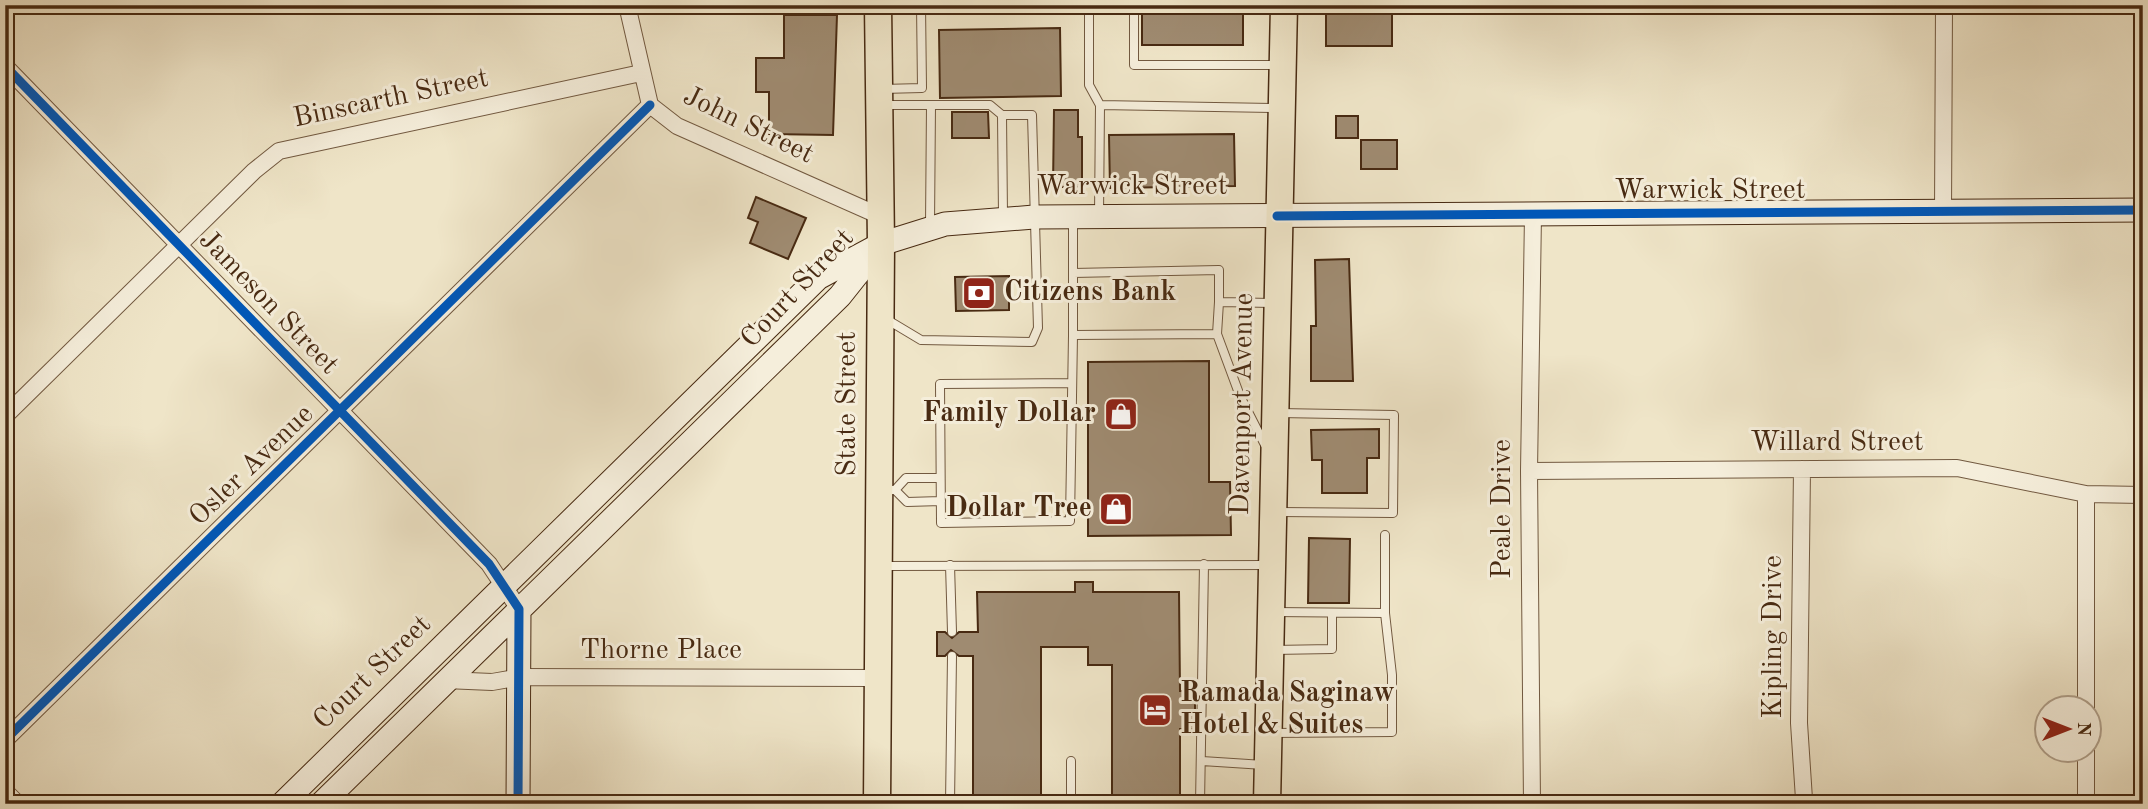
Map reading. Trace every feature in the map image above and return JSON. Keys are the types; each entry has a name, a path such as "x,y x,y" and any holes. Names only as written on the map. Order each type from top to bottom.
{"main road":[{"name":"State Street","path":"877,804 878,566 887,490 880,316 878,5"},
{"name":"Davenport Avenue","path":"1267,804 1277,216 1284,5"},
{"name":"Warwick Street","path":"881,244 930,228 1003,218 1034,217 2143,210"},
{"name":"Court Street","path":"282,804 818,278 881,244"},
{"name":"Court Street","path":"321,804 840,296 881,244"},
{"path":"518,804 519,609"}],"street":[{"name":"John Street","path":"627,5 650,106 677,126 880,216"},
{"path":"1944,5 1944,212"},
{"name":"Jameson Street","path":"5,66 489,564 519,609"},
{"name":"Binscarth Street","path":"5,416 279,151 641,73"},
{"name":"Osler Avenue","path":"5,740 650,106"},
{"name":"Peale Drive","path":"1532,804 1529,471 1533,215"},
{"name":"Willard Street","path":"1529,471 1957,468 2086,494 2143,495"},
{"name":"Kipling Drive","path":"1800,802 1802,469"},
{"path":"2086,494 2086,694"},
{"name":"Thorne Place","path":"445,680 492,682 520,677 877,678"},
{"path":"2086,764 2086,804"},
{"path":"5,791 19,804"}],"lane":[{"path":"879,97 922,88 921,5"},
{"path":"1089,5 1089,85 1100,106 1099,216"},
{"path":"1134,5 1134,65 1283,65"},
{"path":"879,97 930,105 990,105 1002,115 1032,115 1038,328 1032,342 921,340 880,316"},
{"path":"930,105 930,228"},
{"path":"1100,106 1281,108"},
{"path":"1002,115 1003,218"},
{"path":"1071,383 940,384 941,523 1070,521 1073,217"},
{"path":"1073,272 1219,270 1217,334 1240,396 1273,460"},
{"path":"1219,302 1276,303"},
{"path":"1073,335 1217,334"},
{"path":"1272,512 1393,513 1394,415 1274,413"},
{"path":"940,478 906,478 887,490 908,502 941,501"},
{"path":"1268,734 1392,732 1392,675 1385,613 1385,535"},
{"path":"1200,804 1205,564"},
{"path":"950,565 951,632"},
{"path":"878,566 1271,565"},
{"path":"1270,612 1385,613"},
{"path":"1270,650 1332,649 1332,612"},
{"path":"950,804 952,656"},
{"path":"1071,761 1071,804"},
{"path":"1202,761 1267,765"}],"building":[{"path":"1142,5 1243,5 1243,45 1142,45"},
{"path":"1326,5 1392,5 1392,46 1326,46"},
{"path":"784,15 837,15 833,135 769,134 769,92 756,92 756,58 784,58"},
{"path":"1060,28 1061,96 940,98 939,30"},
{"path":"1054,110 1078,110 1078,137 1082,137 1082,187 1053,187"},
{"path":"952,112 988,112 989,138 952,138"},
{"path":"1336,116 1358,116 1358,138 1336,138"},
{"path":"1234,134 1235,186 1110,188 1109,135"},
{"path":"1361,140 1397,140 1397,169 1361,169"},
{"path":"756,197 806,218 788,259 750,243 758,222 748,218"},
{"path":"1349,259 1353,381 1311,381 1311,326 1316,326 1315,260"},
{"path":"1009,276 1009,310 956,311 955,277"},
{"path":"1209,361 1209,482 1230,482 1231,535 1088,536 1088,362"},
{"path":"1379,429 1379,458 1367,458 1367,493 1322,493 1322,460 1312,460 1311,430"},
{"path":"1309,538 1350,539 1349,603 1308,603"},
{"name":"Ramada Saginaw Hotel & Suites","path":"1075,582 1093,582 1093,592 1179,592 1180,691 1195,691 1195,729 1180,729 1180,798 1112,798 1112,665 1088,665 1088,647 1041,647 1041,801 973,801 973,656 959,656 951,650 945,656 937,656 937,632 945,632 952,638 959,632 978,632 977,592 1075,592"}],"cycle path":[{"path":"5,66 489,564 519,609 518,804"},
{"path":"5,740 650,105"},
{"path":"1277,216 2143,210"}],"place":[{"name":"Citizens Bank","path":"979,293"},
{"name":"Family Dollar","path":"1121,414"},
{"name":"Dollar Tree","path":"1116,509"},
{"name":"Ramada Saginaw Hotel & Suites","path":"1155,710"}]}
